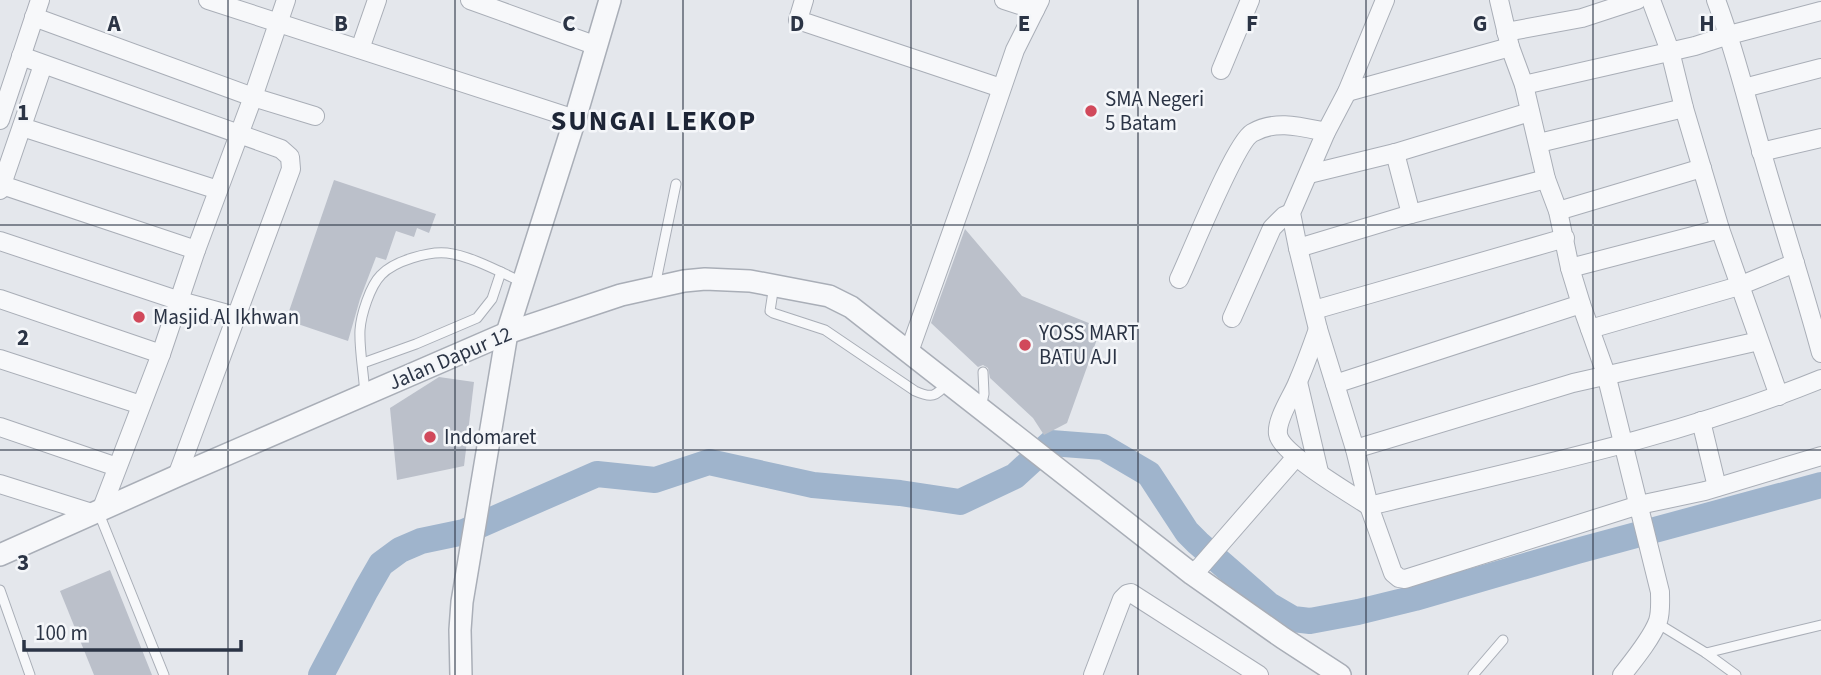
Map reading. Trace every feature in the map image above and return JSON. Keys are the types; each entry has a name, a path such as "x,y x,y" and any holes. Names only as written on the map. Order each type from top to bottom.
{"street":[{"path":"208,0 575,119"},
{"path":"0,484 97,511 161,354 286,0"},
{"path":"360,48 377,0"},
{"path":"470,0 597,46"},
{"path":"461,675 460,630 463,602 508,333 610,0"},
{"path":"804,0 798,20 1001,88"},
{"path":"909,352 1015,50 1037,5 1004,0"},
{"path":"1221,70 1250,0"},
{"path":"1499,0 1508,40 1524,85 1546,179 1558,211 1570,268 1606,374 1660,592 1657,623 1622,675"},
{"path":"1347,92 1637,0"},
{"path":"1651,0 1670,51 1720,229 1779,396"},
{"path":"1716,0 1729,35 1795,264 1816,314 1821,353"},
{"path":"1388,1 1291,213 1318,329 1355,449 1369,506 1391,570 1399,578 1405,579 1821,456"},
{"path":"0,120 5,86 21,56 37,9 253,97 316,116"},
{"path":"1524,85 1695,46 1821,11"},
{"path":"21,56 286,152 290,157 291,169 177,476"},
{"path":"43,65 1,188 196,250"},
{"path":"1744,88 1821,68"},
{"path":"1539,143 1684,108"},
{"path":"1309,173 1395,153 1530,113"},
{"path":"1179,279 1236,154 1249,135 1267,127 1289,124 1326,132"},
{"path":"22,127 218,190"},
{"path":"1761,152 1821,138"},
{"path":"1395,153 1411,214"},
{"path":"1558,211 1702,168"},
{"path":"1298,248 1411,214 1546,179"},
{"path":"1232,318 1272,228 1291,213"},
{"path":"1570,268 1720,229"},
{"path":"1314,310 1564,238"},
{"path":"0,240 180,301 235,316"},
{"path":"1590,329 1739,286 1795,264"},
{"name":"Jalan Dapur 12","path":"6,548 508,333 621,295 684,281 750,281 829,296 851,307 1069,478 1197,570 1283,638 1340,675"},
{"path":"0,299 161,354"},
{"path":"1335,384 1581,304"},
{"path":"1318,329 1278,428 1280,441 1296,457 1369,506 1623,444 1779,396 1821,379"},
{"path":"1355,449 1606,374 1759,341"},
{"path":"0,359 141,405"},
{"path":"1298,382 1319,472"},
{"path":"1701,421 1717,487"},
{"path":"0,427 117,467"},
{"path":"1197,570 1296,457"},
{"path":"1094,675 1122,599 1131,593 1259,675"}],"lane":[{"path":"655,288 676,184"},
{"path":"365,395 360,329 365,307 381,275 396,264 428,254 446,253 524,283"},
{"path":"363,363 477,318 492,299 501,272"},
{"path":"774,285 769,306 773,313 825,330 927,397 936,395 947,383"},
{"path":"980,409 984,394 983,372"},
{"path":"97,511 164,675"},
{"path":"0,590 30,675"},
{"path":"1657,623 1736,675"},
{"path":"1706,653 1821,625"},
{"path":"1473,675 1503,640"}],"building":[{"path":"334,180 436,214 429,233 417,228 414,237 396,231 386,260 376,257 348,341 286,320"},
{"name":"YOSS MART BATU AJI","path":"965,229 1022,296 1101,328 1067,423 1044,435 1033,418 990,378 988,368 983,365 978,367 931,323"},
{"name":"Indomaret","path":"439,377 474,382 464,466 397,480 390,408"},
{"path":"110,570 152,675 94,675 60,591"}],"waterway":[{"path":"321,675 381,564 400,550 421,541 464,532 597,474 655,480 709,462 813,485 960,502 1015,476 1051,443 1103,447 1149,474 1187,532 1269,605 1293,619 1310,621 1415,598 1821,485"}],"place":[{"name":"SMA Negeri 5 Batam","path":"1091,111"},
{"name":"Masjid Al Ikhwan","path":"139,317"},
{"name":"YOSS MART BATU AJI","path":"1025,345"},
{"name":"Indomaret","path":"430,437"}],"district":[{"name":"SUNGAI LEKOP","path":"654,120"}]}
